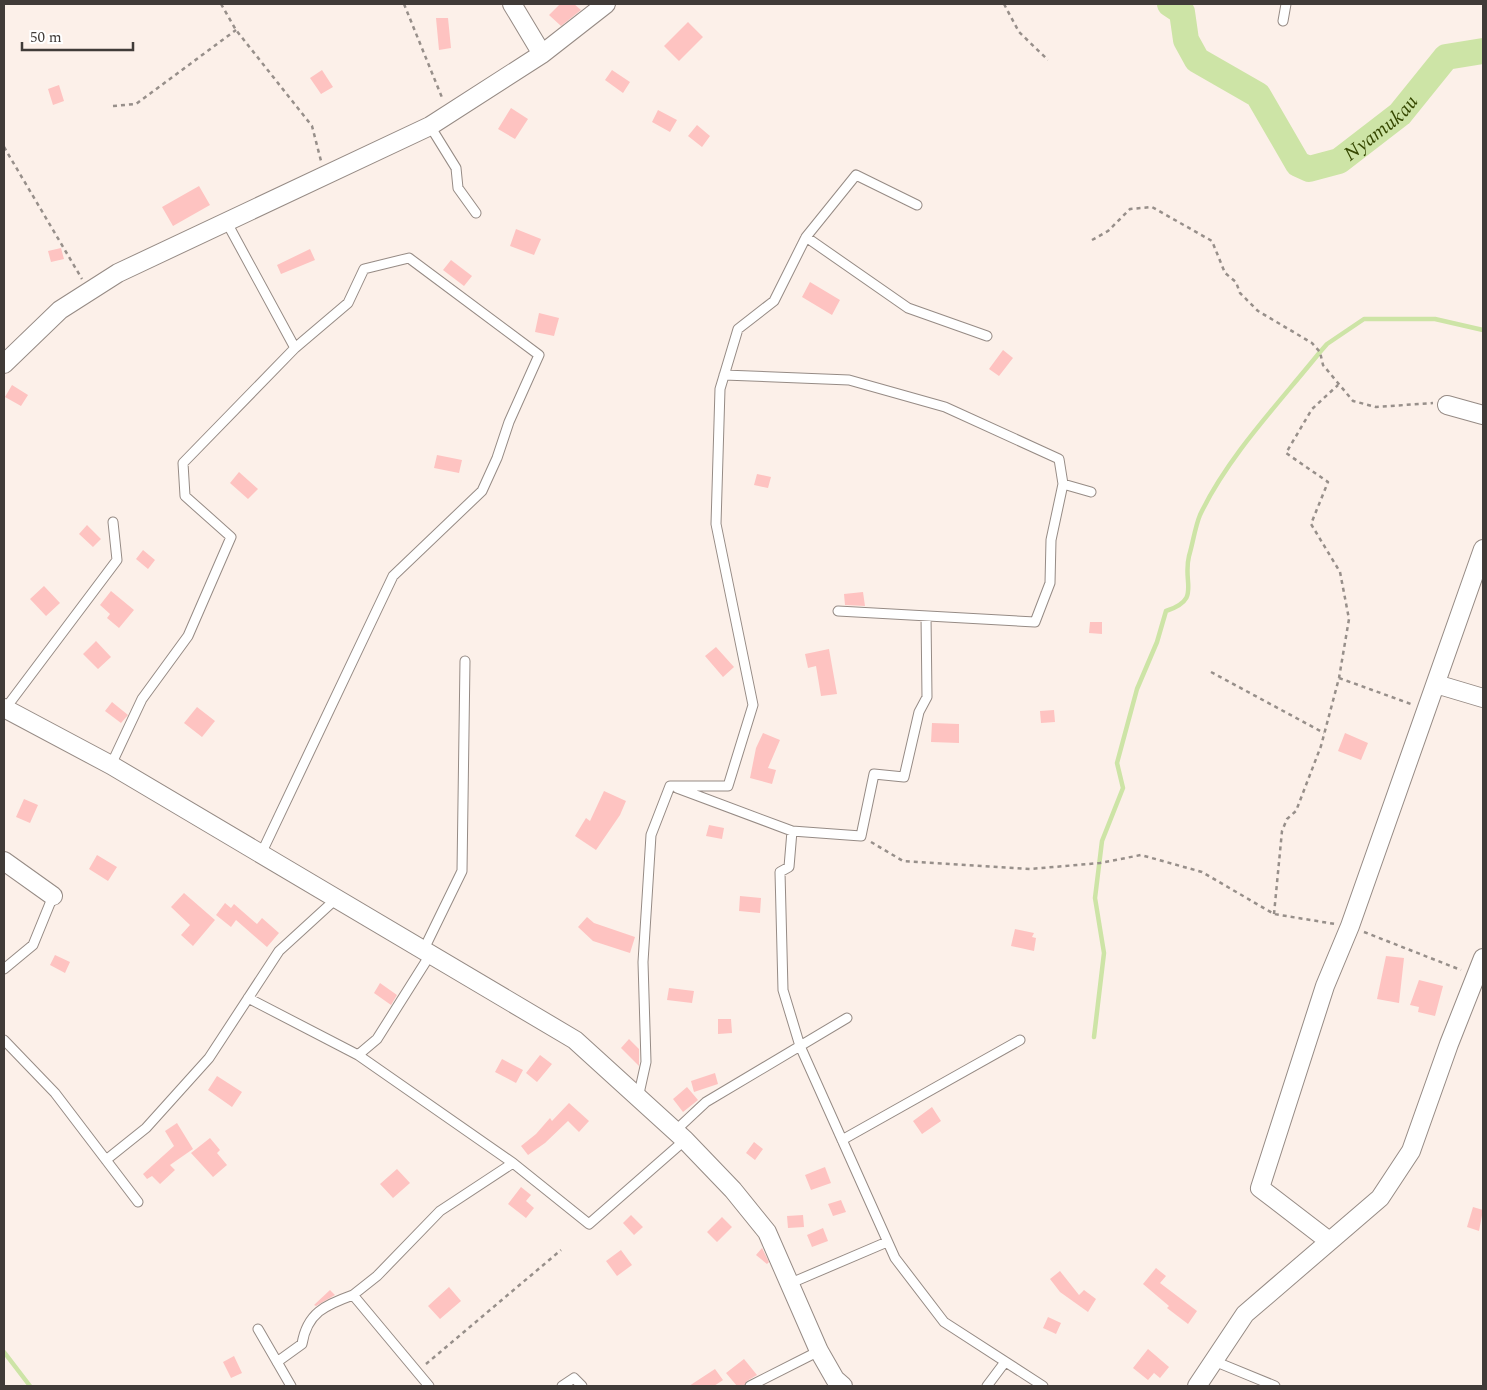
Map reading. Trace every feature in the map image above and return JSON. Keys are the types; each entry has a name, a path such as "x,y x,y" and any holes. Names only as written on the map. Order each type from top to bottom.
{"street":[{"path":"512,4 542,54"},
{"path":"4,364 60,310 118,273 430,126 542,54 606,4"},
{"path":"1447,405 1483,415"},
{"path":"1329,1241 1260,1188 1325,986 1350,926 1483,549"},
{"path":"1436,684 1483,698"},
{"path":"5,708 111,765 337,897 427,953 575,1040 680,1136 733,1190 767,1232 791,1283 819,1352 836,1379 843,1386"},
{"path":"4,860 53,896"},
{"path":"1197,1386 1245,1314 1380,1198 1411,1151 1449,1044 1479,982 1483,958"}],"lane":[{"path":"1283,21 1286,4"},
{"path":"430,126 456,168 458,188 476,213"},
{"path":"670,786 728,786 753,705 716,524 720,389 738,329 774,301 806,237 856,175 918,205"},
{"path":"226,221 295,348"},
{"path":"806,237 908,308 987,336"},
{"path":"111,765 142,699 188,636 231,537 186,496 183,463 295,348 348,303 364,269 409,258 539,355 509,422 498,458 482,491 393,576 261,854"},
{"path":"724,375 849,380 945,407 1059,459 1063,484 1052,540 1050,583 1034,622 838,611"},
{"path":"1063,484 1091,492"},
{"path":"5,708 117,560 112,522"},
{"path":"670,786 792,831 861,836 874,774 904,777 919,712 927,696 926,616"},
{"path":"358,1055 377,1039 427,953 462,871 465,660"},
{"path":"638,1098 646,1062 643,962 651,835 670,786"},
{"path":"792,831 789,867 780,872 783,990 800,1046 895,1258 944,1322 1043,1386"},
{"path":"4,969 33,945 53,896"},
{"path":"106,1160 146,1128 209,1058 279,952 337,897"},
{"path":"248,998 358,1055 513,1163 589,1224 680,1136 706,1102 847,1018"},
{"path":"4,1040 55,1093 138,1202"},
{"path":"842,1140 1020,1040"},
{"path":"277,1362 302,1344 305,1326 328,1304 353,1295 377,1276 440,1211 513,1163"},
{"path":"791,1283 888,1242"},
{"path":"353,1295 430,1386"},
{"path":"258,1329 291,1386"},
{"path":"750,1386 819,1352"},
{"path":"1214,1361 1275,1386"},
{"path":"987,1386 1005,1362"},
{"path":"562,1386 574,1378 582,1386"}],"path":[{"path":"221,4 236,30 312,126 324,175"},
{"path":"404,4 448,114"},
{"path":"1004,4 1019,32 1048,60"},
{"path":"113,106 136,104 236,30"},
{"path":"4,147 89,291"},
{"path":"1092,240 1108,231 1130,209 1152,207 1212,241 1225,273 1236,282 1240,293 1258,311 1312,343 1320,352 1323,365 1353,401 1376,407 1428,402 1447,405"},
{"path":"1274,914 1282,831 1286,819 1296,812 1324,733 1339,678 1349,620 1340,572 1311,524 1328,482 1286,453 1312,409 1338,385"},
{"path":"1211,672 1324,733"},
{"path":"1339,678 1426,710"},
{"path":"861,836 903,861 1030,869 1100,863 1141,855 1202,872 1274,914 1350,926 1479,982"},
{"path":"418,1372 562,1250"}],"building":[{"path":"560,4 574,4 581,10 561,26 549,15"},
{"path":"436,18 448,18 451,48 439,50"},
{"path":"688,22 703,37 679,61 664,46"},
{"path":"322,70 333,87 321,94 310,78"},
{"path":"612,70 630,82 623,93 605,80"},
{"path":"59,85 64,101 53,105 48,89"},
{"path":"511,108 528,119 515,139 498,129"},
{"path":"658,110 677,120 670,132 652,122"},
{"path":"697,125 710,136 702,147 688,136"},
{"path":"199,186 210,205 173,226 162,207"},
{"path":"516,229 541,239 534,255 510,246"},
{"path":"61,248 64,259 51,262 48,251"},
{"path":"310,249 315,260 281,274 277,265"},
{"path":"451,260 472,276 464,286 443,270"},
{"path":"810,282 840,300 832,315 802,297"},
{"path":"539,313 559,318 554,336 535,332"},
{"path":"1003,350 1013,358 999,376 989,369"},
{"path":"12,385 28,395 21,406 5,397"},
{"path":"437,455 462,460 459,473 434,468"},
{"path":"239,472 258,489 248,499 230,483"},
{"path":"757,474 771,477 768,488 754,485"},
{"path":"87,525 101,539 93,547 79,534"},
{"path":"143,550 155,560 148,569 136,559"},
{"path":"44,586 60,603 46,616 30,599"},
{"path":"111,591 134,610 119,628 107,618 110,614 100,605"},
{"path":"863,592 865,606 845,605 844,594"},
{"path":"1090,622 1102,622 1102,634 1089,633"},
{"path":"96,641 111,657 98,669 83,654"},
{"path":"716,647 734,667 723,677 705,656"},
{"path":"829,649 837,694 821,696 816,666 808,668 805,654"},
{"path":"112,702 128,715 121,723 105,711"},
{"path":"197,707 215,721 202,737 184,723"},
{"path":"1054,710 1055,722 1041,723 1040,711"},
{"path":"932,723 959,724 959,743 931,742"},
{"path":"763,733 780,740 768,768 776,770 772,784 750,778 756,748"},
{"path":"1345,733 1368,743 1361,760 1338,751"},
{"path":"604,791 626,801 620,815 596,850 575,836 586,818 590,821"},
{"path":"24,799 38,805 30,823 16,817"},
{"path":"709,825 724,828 722,839 706,836"},
{"path":"97,855 117,867 108,881 89,869"},
{"path":"184,893 215,920 193,946 181,935 190,925 171,907"},
{"path":"740,896 761,898 760,913 739,911"},
{"path":"225,903 231,908 234,904 257,924 262,918 279,933 267,947 236,920 231,927 216,915"},
{"path":"587,917 594,923 635,937 630,953 593,941 578,927"},
{"path":"1015,929 1034,933 1032,937 1036,938 1034,951 1011,946"},
{"path":"55,955 70,962 65,973 50,965"},
{"path":"1386,956 1404,958 1399,1003 1377,999"},
{"path":"1419,980 1443,986 1435,1016 1418,1012 1419,1007 1410,1005"},
{"path":"380,983 397,995 391,1005 374,993"},
{"path":"669,988 694,991 692,1003 667,1000"},
{"path":"718,1019 731,1019 732,1033 718,1034"},
{"path":"629,1039 639,1049 639,1066 621,1048"},
{"path":"540,1055 552,1064 537,1082 526,1073"},
{"path":"502,1059 523,1070 516,1083 495,1072"},
{"path":"715,1073 718,1084 694,1092 691,1081"},
{"path":"217,1076 242,1092 232,1107 208,1090"},
{"path":"687,1087 698,1100 683,1112 673,1099"},
{"path":"569,1103 589,1121 579,1132 568,1121 545,1143 528,1155 521,1146 536,1134 550,1118 552,1121"},
{"path":"932,1107 941,1121 922,1134 913,1121"},
{"path":"177,1123 193,1149 170,1165 175,1170 160,1184 152,1176 147,1179 143,1174 174,1146 165,1131"},
{"path":"210,1138 220,1150 217,1153 227,1165 213,1177 191,1153"},
{"path":"754,1142 763,1149 755,1160 746,1153"},
{"path":"825,1167 831,1183 811,1190 805,1175"},
{"path":"397,1169 410,1183 393,1198 380,1184"},
{"path":"521,1187 531,1195 526,1201 534,1208 526,1218 508,1204"},
{"path":"841,1200 846,1212 833,1216 828,1204"},
{"path":"1473,1207 1483,1210 1479,1231 1467,1227"},
{"path":"631,1215 643,1227 634,1235 623,1223"},
{"path":"803,1215 804,1227 788,1228 787,1216"},
{"path":"722,1217 732,1227 717,1242 707,1232"},
{"path":"823,1228 828,1241 812,1247 807,1235"},
{"path":"762,1248 769,1262 767,1264 756,1255"},
{"path":"621,1250 632,1265 617,1276 606,1261"},
{"path":"1156,1268 1166,1276 1160,1283 1197,1311 1188,1324 1167,1308 1169,1306 1143,1284"},
{"path":"1060,1271 1079,1295 1084,1290 1096,1299 1088,1312 1060,1292 1050,1279"},
{"path":"449,1287 461,1301 440,1319 428,1306"},
{"path":"330,1290 335,1295 316,1306 314,1305"},
{"path":"1048,1317 1061,1323 1056,1334 1043,1328"},
{"path":"1148,1349 1169,1367 1160,1378 1154,1373 1148,1380 1133,1368"},
{"path":"234,1356 242,1373 231,1378 223,1362"},
{"path":"744,1359 757,1375 747,1381 744,1386 737,1386 726,1373"},
{"path":"715,1369 723,1380 714,1386 689,1386"}],"waterway":[{"name":"Nyamukau","path":"1170,4 1182,12 1186,40 1197,60 1258,95 1298,164 1309,169 1339,161 1400,114 1446,57 1483,51"},
{"path":"1094,1037 1104,953 1095,898 1102,841 1123,788 1117,763 1137,689 1157,642 1166,611 1177,606 1187,596 1189,556 1198,520 1212,493 1255,430 1327,344 1364,319 1435,319 1483,330"},
{"path":"4,1352 30,1386"}]}
